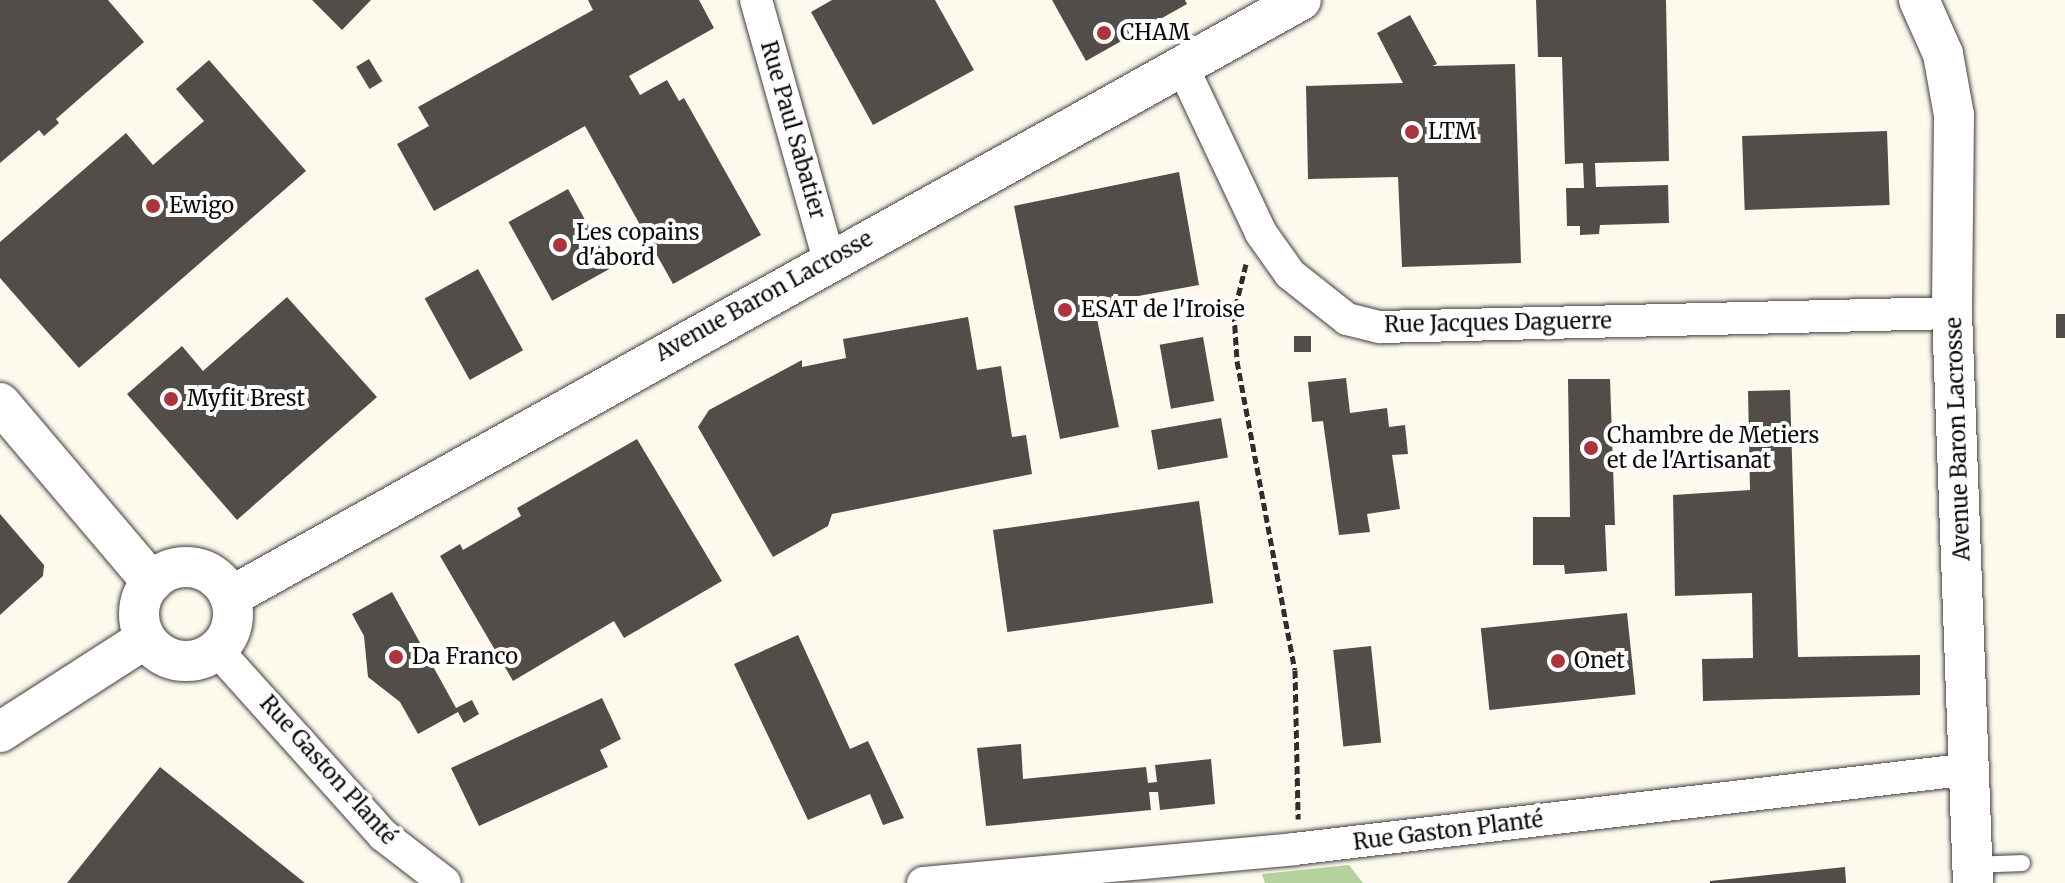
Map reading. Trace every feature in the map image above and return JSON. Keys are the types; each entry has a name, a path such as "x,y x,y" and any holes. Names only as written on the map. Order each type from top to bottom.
{"street":[{"name":"Rue Paul Sabatier","path":"756,0 829,259"},
{"name":"Avenue Baron Lacrosse","path":"1919,0 1943,54 1954,115 1952,313 1973,874"},
{"name":"Avenue Baron Lacrosse","path":"230,597 829,259 1184,70 1276,6"},
{"name":"Rue Jacques Daguerre","path":"1184,70 1261,233 1290,274 1320,301 1347,319 1380,327 1952,313"},
{"path":"0,403 152,582"},
{"path":"188,567 213,576 230,597 232,625 217,650 203,659 170,659 145,639 139,609 152,582 188,567"},
{"path":"0,732 145,639"},
{"name":"Rue Gaston Planté","path":"217,650 383,835 445,883"},
{"name":"Rue Gaston Planté","path":"923,883 1294,849 1971,769"}],"lane":[{"path":"1973,874 2022,863"}],"path":[{"path":"1261,233 1242,273 1234,313 1237,361 1295,670 1300,801 1294,849"}],"green space":[{"path":"1349,865 1363,883 1265,883 1262,874"}],"building":[{"path":"0,0 108,0 144,42 56,119 59,123 44,136 39,130 0,163"},
{"path":"312,0 371,0 342,30"},
{"path":"588,0 699,0 714,28 629,76 640,95 667,80 679,101 684,98 761,235 673,284 585,126 434,211 397,144 429,126 418,107 593,10"},
{"path":"832,0 935,0 974,70 873,125 811,12"},
{"name":"CHAM","path":"1052,0 1185,0 1187,4 1086,61"},
{"path":"1536,0 1666,0 1669,161 1595,163 1596,187 1668,185 1669,223 1600,225 1599,234 1580,235 1580,226 1567,226 1566,188 1584,188 1583,163 1565,164 1562,57 1538,57"},
{"name":"LTM","path":"1410,15 1437,64 1432,66 1515,64 1521,263 1402,267 1398,177 1308,179 1306,86 1403,83 1377,33"},
{"path":"369,59 382,81 370,89 356,67"},
{"name":"Ewigo","path":"209,60 306,171 79,368 0,278 0,242 126,133 153,165 204,121 176,89"},
{"path":"1887,131 1890,205 1745,210 1742,136"},
{"name":"ESAT de l'Iroise","path":"1179,172 1199,285 1094,304 1119,427 1060,439 1014,206"},
{"name":"Les copains d'abord","path":"568,189 612,268 552,301 509,222"},
{"path":"478,269 523,350 470,380 425,299"},
{"path":"287,297 377,397 237,520 127,394 182,346 203,371"},
{"path":"2056,314 2065,314 2065,338 2056,338"},
{"path":"968,317 977,370 1001,366 1012,437 1026,435 1032,474 832,514 828,526 773,557 698,427 709,410 802,360 802,367 846,358 843,339"},
{"path":"1294,336 1311,336 1311,352 1294,352"},
{"path":"1203,337 1214,401 1171,409 1160,345"},
{"path":"1346,378 1350,413 1387,408 1389,427 1405,425 1408,454 1392,455 1400,509 1367,514 1370,532 1339,535 1323,421 1312,422 1308,382"},
{"name":"Chambre de Metiers et de l'Artisanat","path":"1568,379 1610,379 1615,525 1605,525 1607,571 1565,574 1564,565 1533,565 1533,517 1570,517"},
{"path":"1790,390 1798,657 1920,655 1920,695 1703,701 1702,659 1753,658 1752,593 1675,596 1673,495 1750,490 1748,391"},
{"path":"1221,418 1228,457 1158,470 1151,430"},
{"path":"637,439 722,581 624,638 614,621 513,681 440,556 460,544 463,550 521,516 517,508"},
{"path":"1199,501 1213,603 1007,632 993,530"},
{"path":"0,514 44,565 43,576 0,615"},
{"name":"Da Franco","path":"392,592 456,708 472,700 479,714 464,723 458,712 418,734 400,702 368,677 364,636 352,614"},
{"name":"Onet","path":"1627,613 1636,695 1489,710 1481,628"},
{"path":"798,635 850,749 868,741 904,818 883,825 870,794 808,820 734,664"},
{"path":"1371,646 1381,742 1343,746 1333,650"},
{"path":"602,698 621,739 600,750 608,767 479,826 451,768"},
{"path":"1021,744 1023,779 1146,767 1148,783 1157,782 1155,765 1211,759 1215,804 1160,810 1158,792 1149,792 1151,810 986,826 977,748"},
{"path":"160,767 305,883 67,883"},
{"path":"1845,867 1846,883 1710,883 1710,881"}],"place":[{"name":"CHAM","path":"1104,33"},
{"name":"LTM","path":"1412,132"},
{"name":"Ewigo","path":"153,206"},
{"name":"Les copains d'abord","path":"560,245"},
{"name":"ESAT de l'Iroise","path":"1065,310"},
{"name":"Myfit Brest","path":"171,399"},
{"name":"Chambre de Metiers et de l'Artisanat","path":"1591,448"},
{"name":"Da Franco","path":"396,657"},
{"name":"Onet","path":"1558,661"}]}
